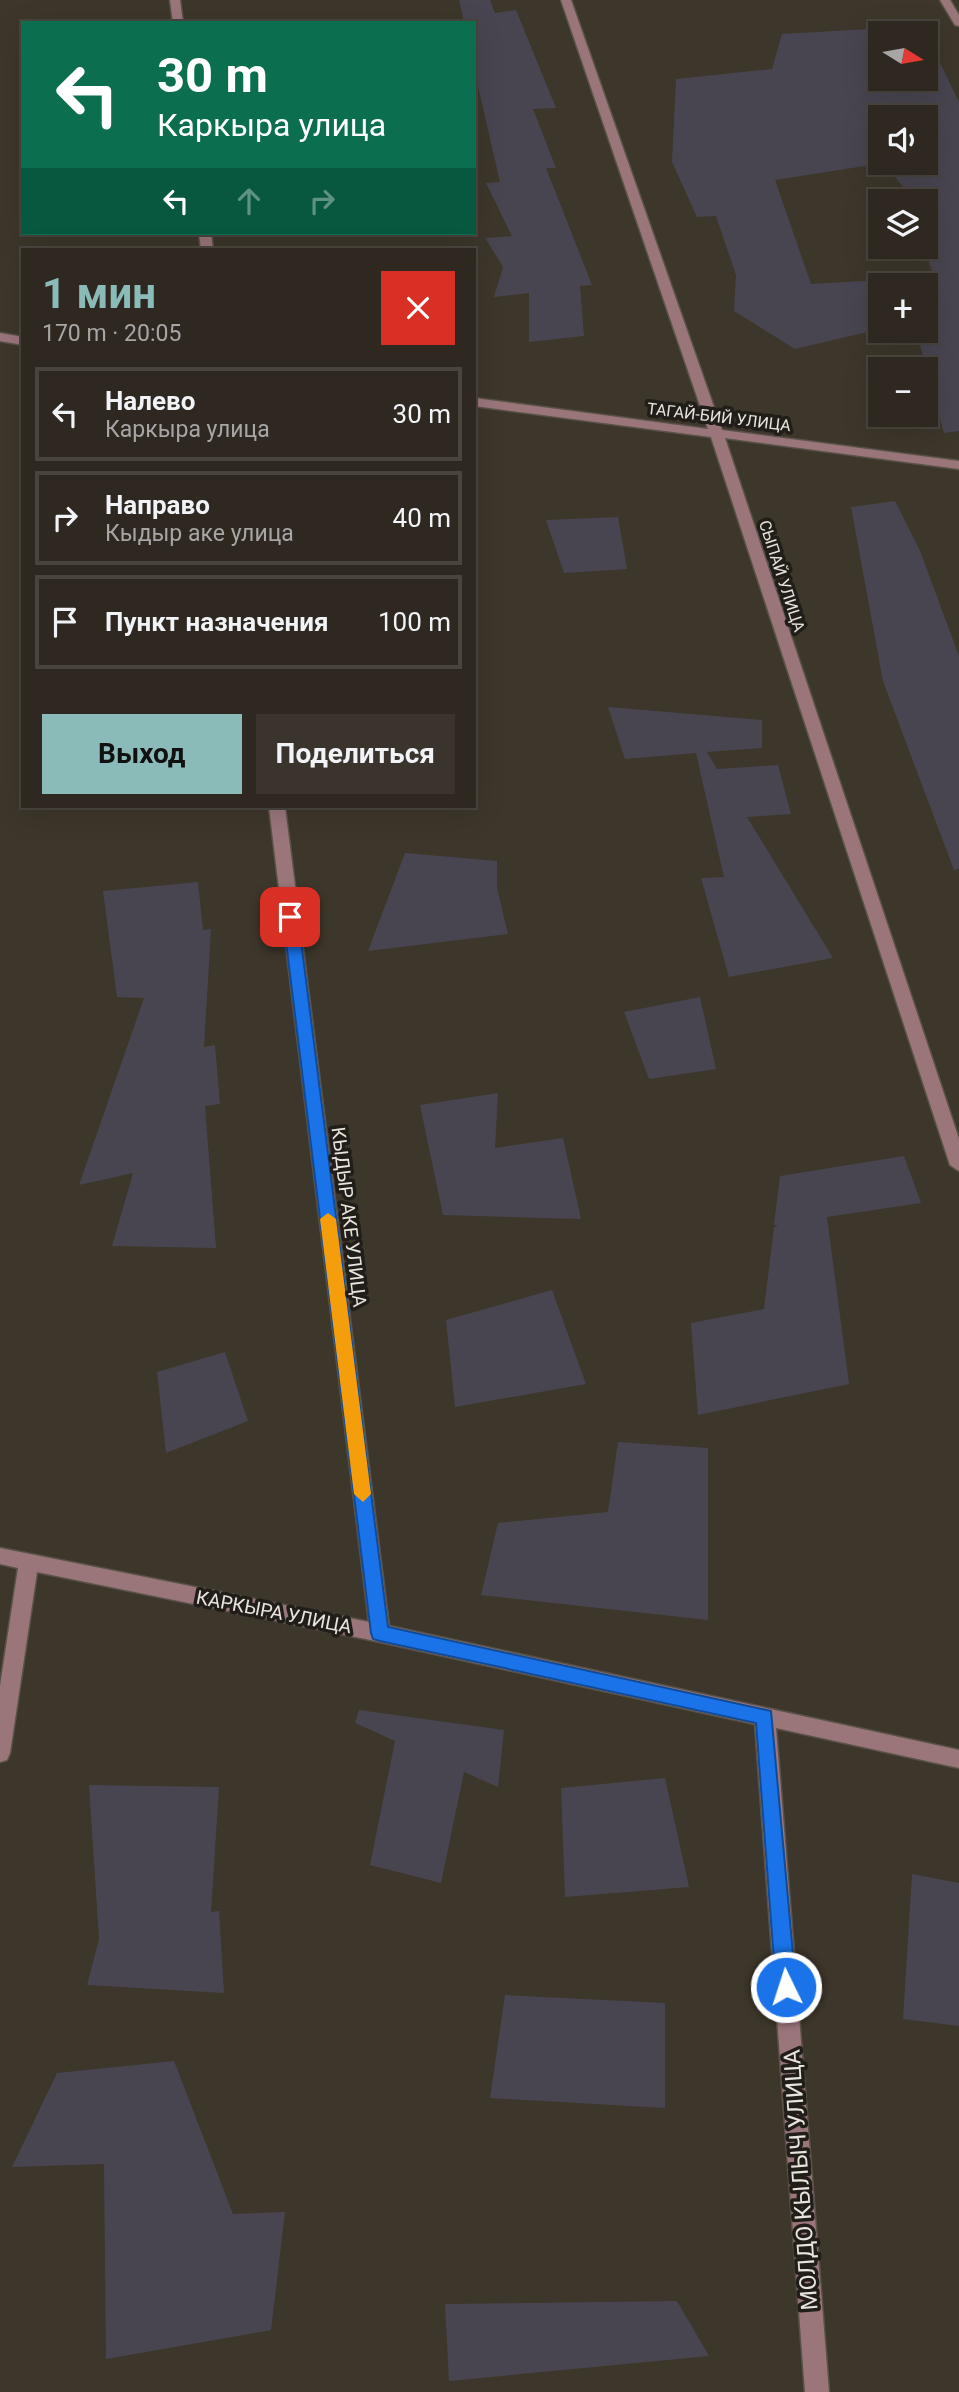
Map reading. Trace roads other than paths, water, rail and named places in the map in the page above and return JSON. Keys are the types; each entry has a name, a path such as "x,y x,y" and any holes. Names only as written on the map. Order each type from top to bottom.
{"street":[{"path":"175,0 178,21"},
{"name":"СЫПАЙ УЛИЦА","path":"566,0 717,435 959,1165"},
{"path":"945,0 959,23"},
{"path":"0,337 21,341"},
{"name":"ТАГАЙ-БИЙ УЛИЦА","path":"476,402 959,465"},
{"name":"КЫДЫР АКЕ УЛИЦА","path":"277,808 380,1633"},
{"name":"КАРКЫРА УЛИЦА","path":"0,1556 380,1633 959,1759"},
{"path":"0,1753 29,1562"},
{"name":"МОЛДО КЫЛЫЧ УЛИЦА","path":"765,1717 817,2392"}]}
